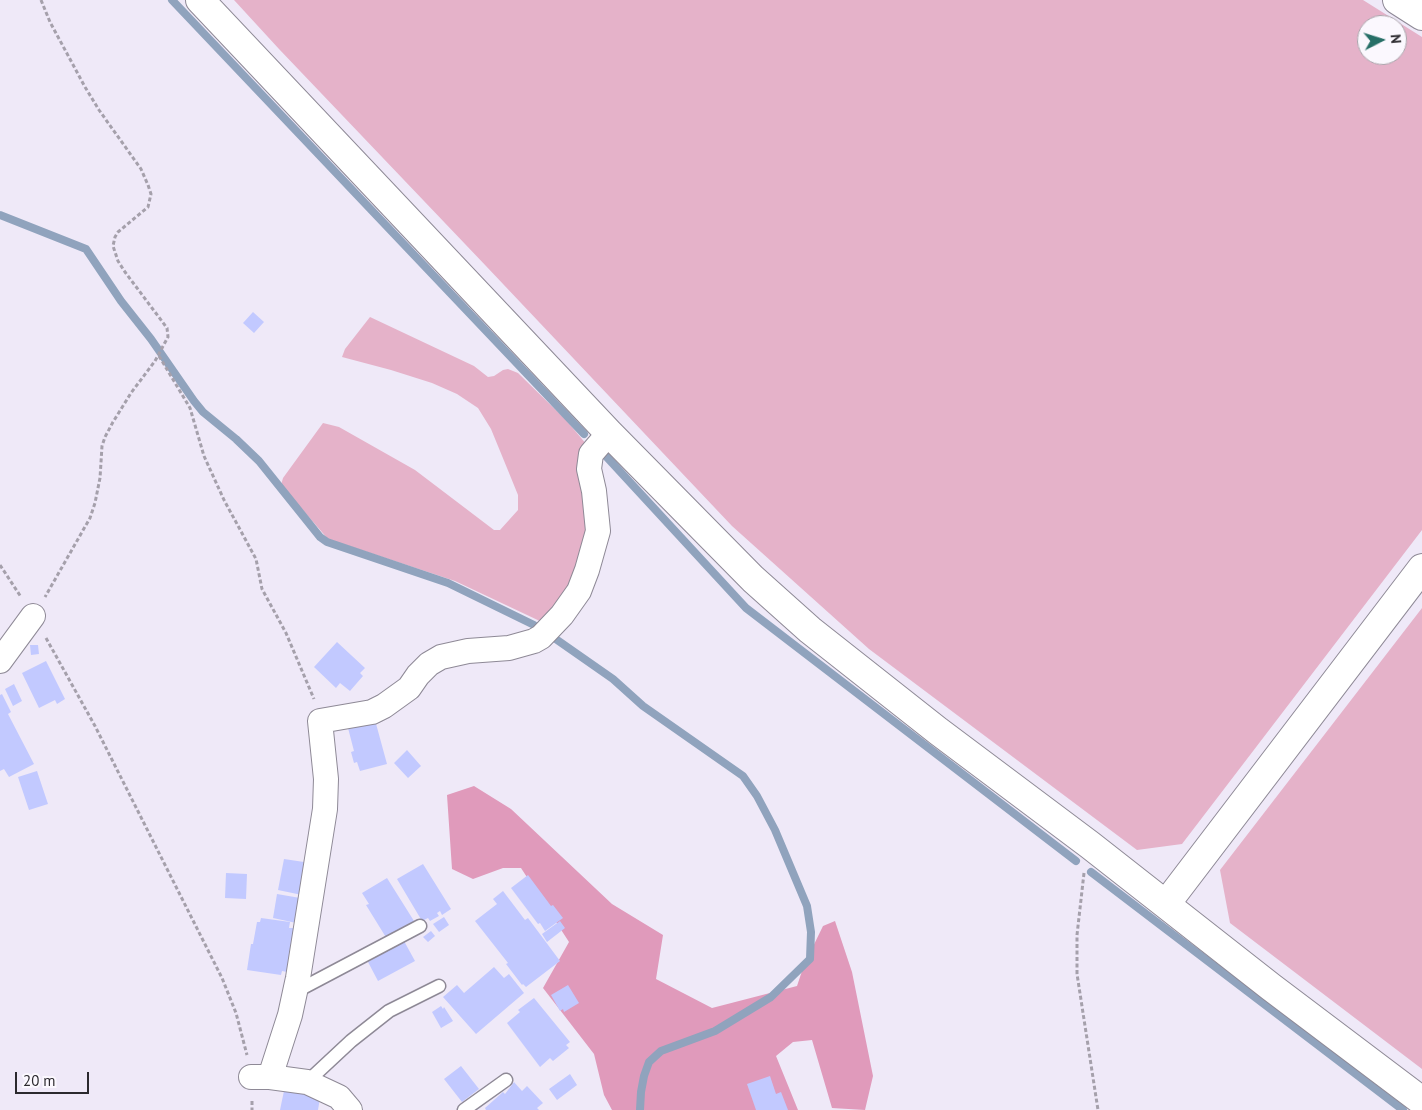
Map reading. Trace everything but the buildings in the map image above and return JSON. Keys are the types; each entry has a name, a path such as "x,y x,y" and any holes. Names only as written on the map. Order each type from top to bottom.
{"street":[{"path":"200,0 609,433 752,579 810,630 938,731 1090,845 1422,1101"},
{"path":"1397,0 1422,16"},
{"path":"350,1110 340,1097 306,1082 260,1077 290,1015 295,992 325,809 326,779 320,721 372,712 384,706 409,688 429,664 441,657 468,651 509,648 534,641 541,637 562,615 578,591 587,570 598,531 594,490 589,469 591,454 609,433"},
{"path":"1166,904 1422,568"},
{"path":"0,661 33,616"}],"lane":[{"path":"295,992 420,926"},
{"path":"306,1082 351,1041 389,1011 439,986"},
{"path":"464,1110 506,1080"}],"path":[{"path":"33,616 90,518 100,478 102,446 105,436 168,337 167,328 125,272 118,261 113,246 114,237 118,232 148,207 151,194 148,184 135,161 99,110 50,22 40,0"},
{"path":"158,355 190,408 204,456 224,500 256,559 262,589 286,633 298,660 315,702 320,721"},
{"path":"0,565 33,616 95,726 222,978 236,1013 244,1043 260,1077 252,1110"},
{"path":"1090,845 1080,898 1076,936 1077,974 1098,1110"}],"shaded area":[{"path":"234,0 1363,0 1387,15 1357,15 1357,65 1407,65 1407,28 1422,37 1422,530 1182,844 1137,850 869,649 732,526"},
{"path":"370,317 474,366 488,377 508,369 518,373 566,420 587,445 592,503 584,568 544,623 455,581 328,539 281,485 283,478 323,423 339,427 415,470 494,530 500,530 518,510 518,495 491,429 478,408 457,394 432,383 342,357 345,349"},
{"path":"1422,608 1422,1069 1230,923 1220,870"},
{"path":"474,786 511,809 612,904 663,935 656,979 712,1008 797,986 804,965 823,926 835,921 852,972 873,1076 865,1110 832,1108 812,1040 793,1042 776,1056 798,1110 612,1110 604,1095 594,1054 543,988 569,942 521,868 503,868 473,879 452,869 447,795"}],"waterway":[{"path":"172,0 584,434"},
{"path":"0,215 86,249 121,301 151,339 194,401 203,412 259,461 320,537 327,542 448,583 534,625"},
{"path":"603,453 746,608 1076,861"},
{"path":"550,635 613,679 643,706 743,776 757,796 775,830 807,906 811,932 810,959 771,997 715,1031 661,1051 649,1062 644,1076 640,1110"},
{"path":"1091,872 1403,1110"}]}
